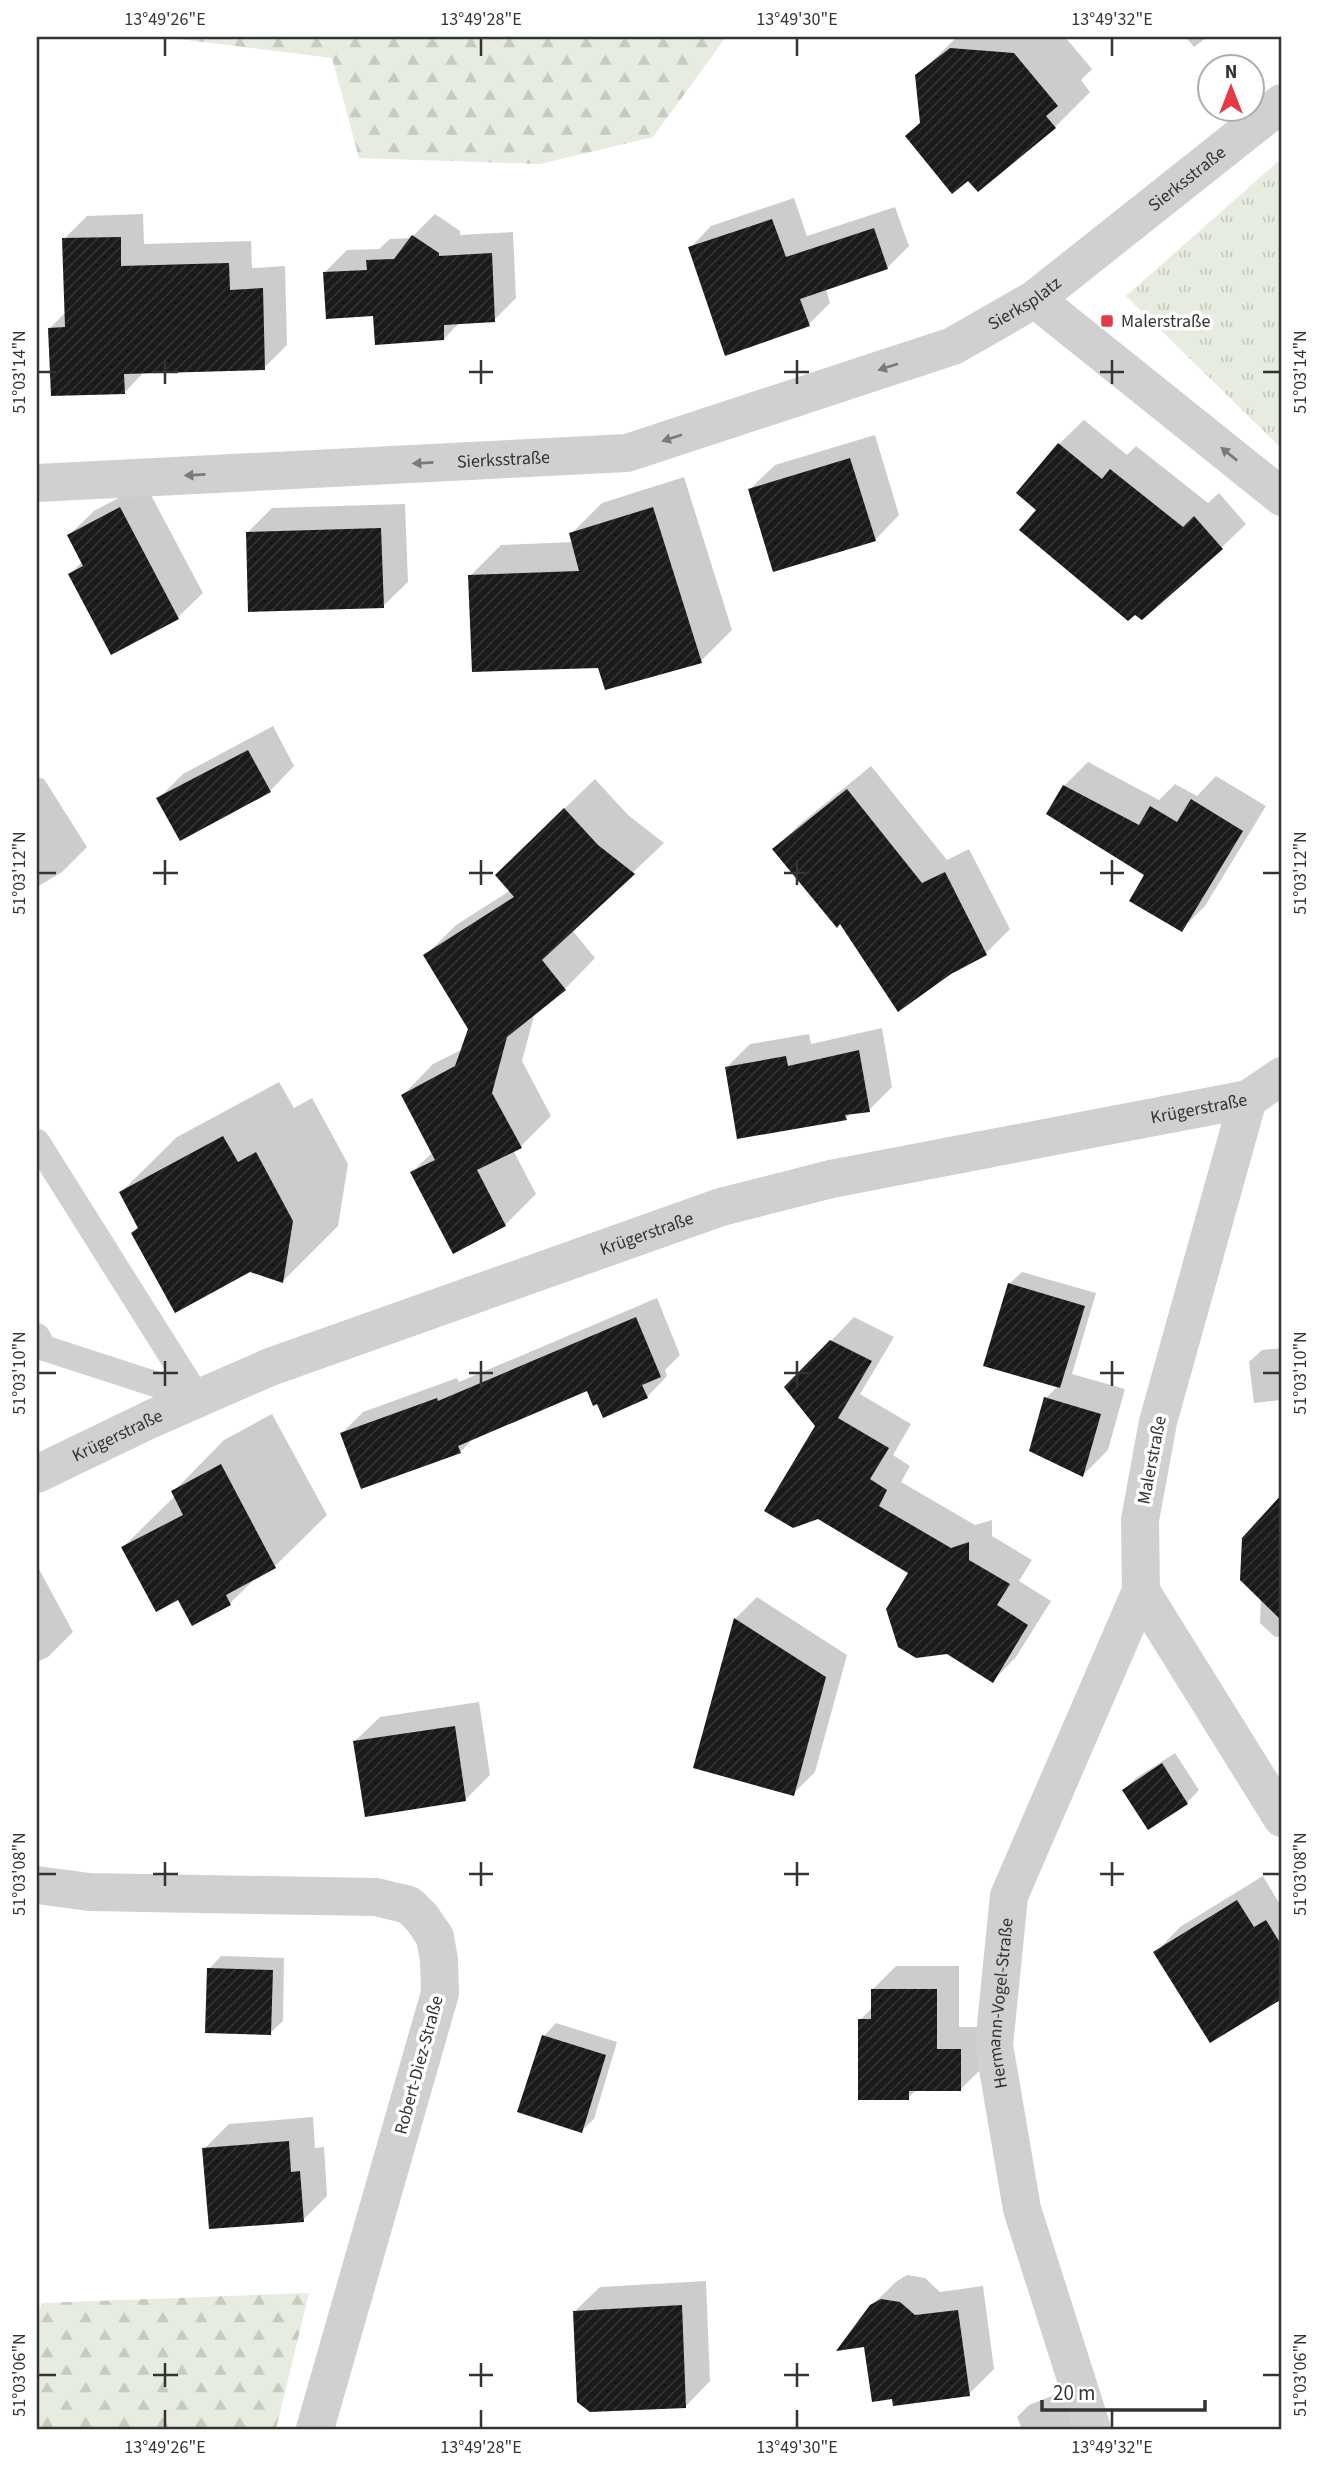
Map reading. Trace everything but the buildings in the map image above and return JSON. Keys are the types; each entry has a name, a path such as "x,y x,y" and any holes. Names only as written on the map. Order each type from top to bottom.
{"street":[{"name":"Sierksstraße","path":"1091,255 1282,103"},
{"name":"Sierksplatz","path":"953,346 1035,299 1091,255"},
{"path":"1035,299 1282,497"},
{"name":"Sierksstraße","path":"37,483 627,453 953,346"},
{"name":"Krügerstraße","path":"37,1474 270,1367 721,1207 831,1179 1248,1099 1282,1076"},
{"name":"Malerstraße","path":"1141,1591 1140,1520 1158,1422 1248,1099"},
{"path":"1141,1591 1282,1818"},
{"name":"Hermann-Vogel-Straße","path":"1093,2429 1022,2209 994,2045 1009,1896 1141,1591"},
{"path":"1247,1763 1282,1780"},
{"name":"Robert-Diez-Straße","path":"37,1885 89,1892 376,1897 409,1905 435,1937 440,1993 315,2429"}],"lane":[{"path":"37,1142 198,1398"},
{"path":"37,1336 44,1348 198,1398"}],"green space":[{"path":"162,37 726,37 653,137 540,164 359,158 332,58"},
{"path":"1282,158 1282,449 1126,296"},
{"path":"309,2293 276,2429 37,2429 37,2317 42,2303"}],"place":[{"name":"Malerstraße","path":"1107,321"}]}
